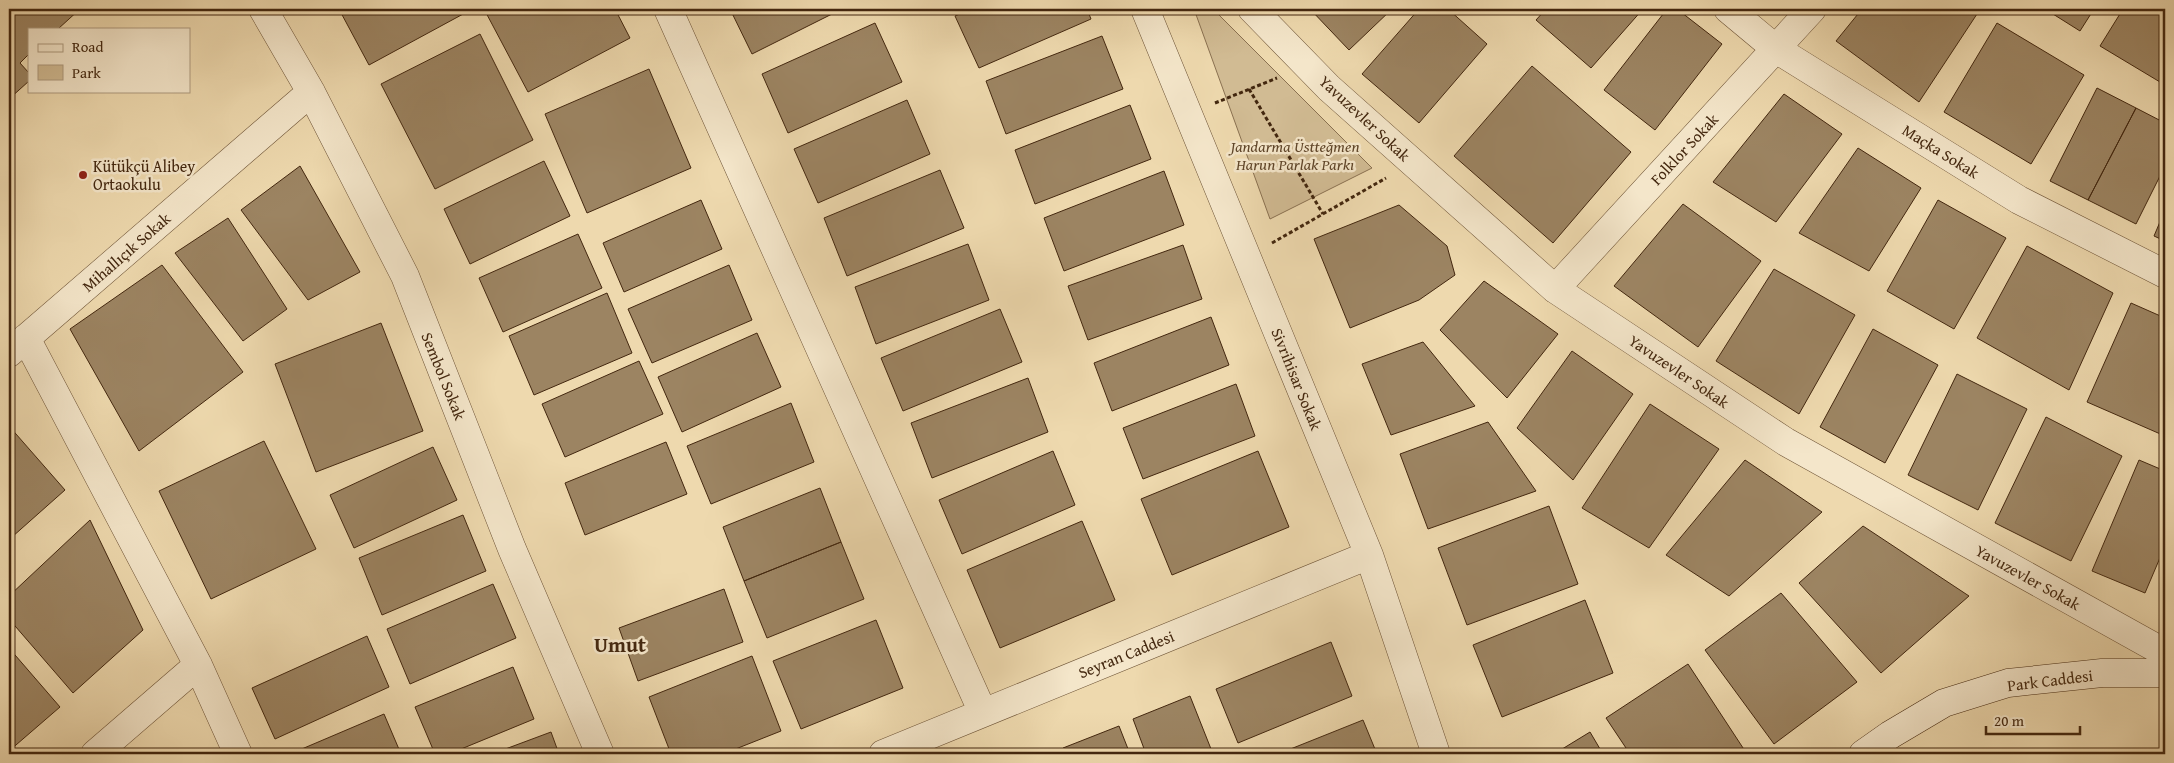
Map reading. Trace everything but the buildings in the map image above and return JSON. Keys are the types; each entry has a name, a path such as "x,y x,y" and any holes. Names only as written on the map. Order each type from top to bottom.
{"street":[{"name":"Sembol Sokak","path":"263,9 311,92 405,276 512,549 600,754"},
{"path":"668,9 983,713"},
{"name":"Sivrihisar Sokak","path":"1145,9 1190,114 1369,555 1436,754"},
{"name":"Yavuzevler Sokak","path":"1252,9 1329,88 1555,289 1786,442 2165,653"},
{"name":"Maçka Sokak","path":"1728,9 1776,49 2019,200 2165,274"},
{"name":"Folklor Sokak","path":"1555,289 1812,9"},
{"name":"Mihallıçık Sokak","path":"17,345 311,92"},
{"path":"17,345 198,665 238,754"},
{"name":"Seyran Caddesi","path":"883,754 1369,555"},
{"path":"95,754 198,665"},
{"name":"Park Caddesi","path":"1863,754 1890,735 1944,704 2008,683 2102,673 2165,674"}],"path":[{"path":"1190,114 1308,65"},
{"path":"1248,89 1323,214"},
{"path":"1248,257 1413,163"}],"green space":[{"name":"Jandarma Üstteğmen Harun Parlak Parkı","path":"1194,9 1213,9 1372,168 1270,219"}],"place":[{"name":"Kütükçü Alibey Ortaokulu","path":"83,175"}],"district":[{"name":"Umut","path":"620,645"}]}
